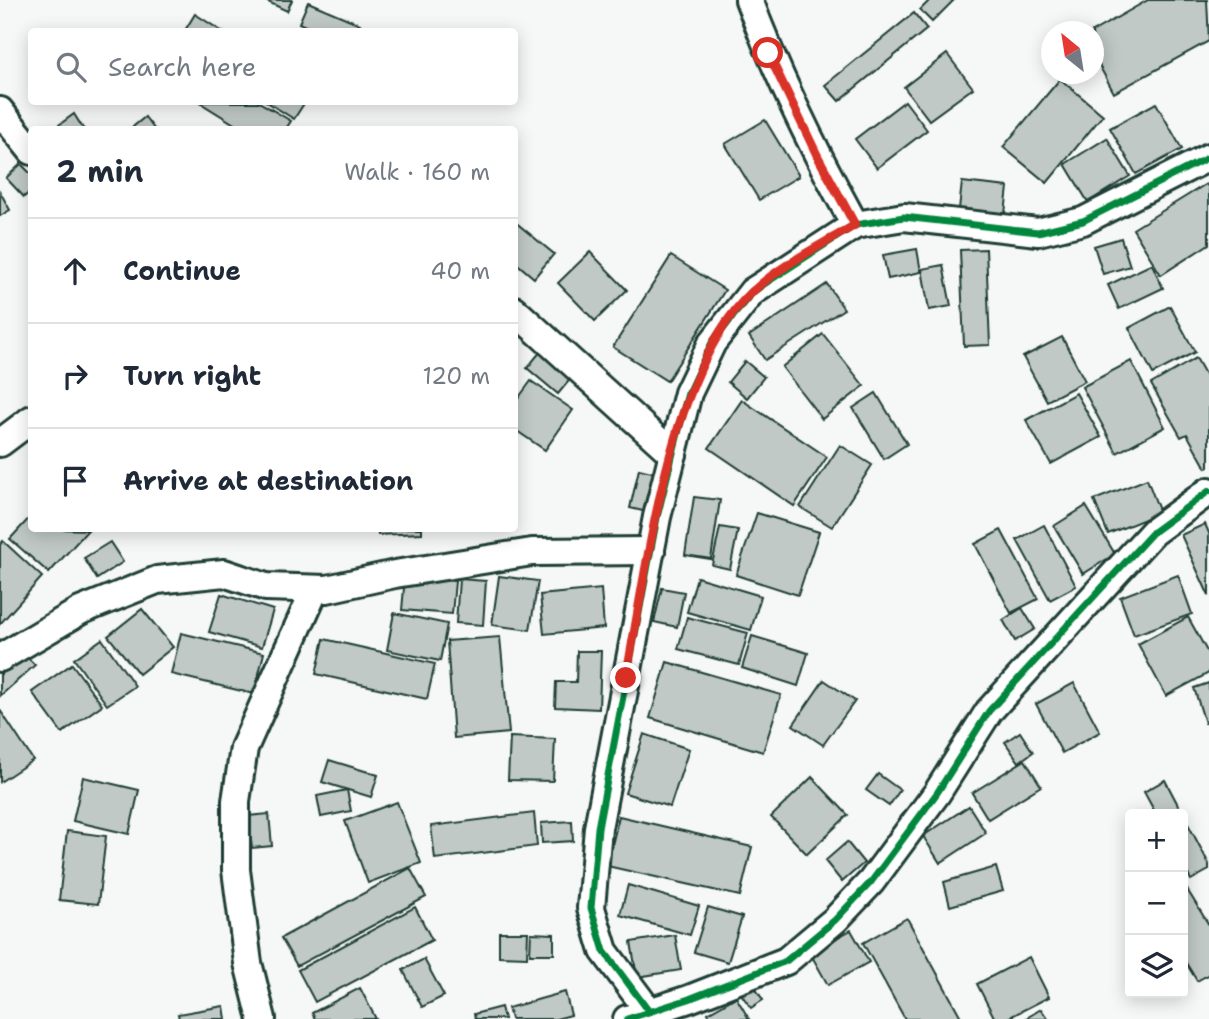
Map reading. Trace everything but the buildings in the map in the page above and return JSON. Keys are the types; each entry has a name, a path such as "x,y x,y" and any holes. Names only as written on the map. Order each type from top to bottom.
{"street":[{"path":"749,0 768,53 817,155 855,225"},
{"path":"0,111 28,145"},
{"path":"1209,157 1083,220 1038,232 904,217 855,225 752,292 712,343 688,393 673,454 651,551 598,828 591,908 604,951 658,1013 786,961 835,920 872,881 929,804 989,711 1153,532 1209,491"},
{"path":"518,314 673,454"},
{"path":"0,443 28,421"},
{"path":"1,655 80,611 157,580 224,573 266,587 327,589 394,574 532,552 651,551"},
{"path":"262,1019 248,963 236,870 236,801 244,748 315,589"}],"cycle path":[{"path":"648,1010 604,951 591,908 598,828 657,517 688,393 712,343 752,292 855,225 904,217 1038,232 1083,221 1209,157"},
{"path":"627,1019 689,999 786,961 835,920 871,882 937,793 989,711 1153,532 1209,491"}],"route":[{"path":"626,678 657,517 688,393 712,343 752,292 808,253 855,225 817,155 768,53"}]}
